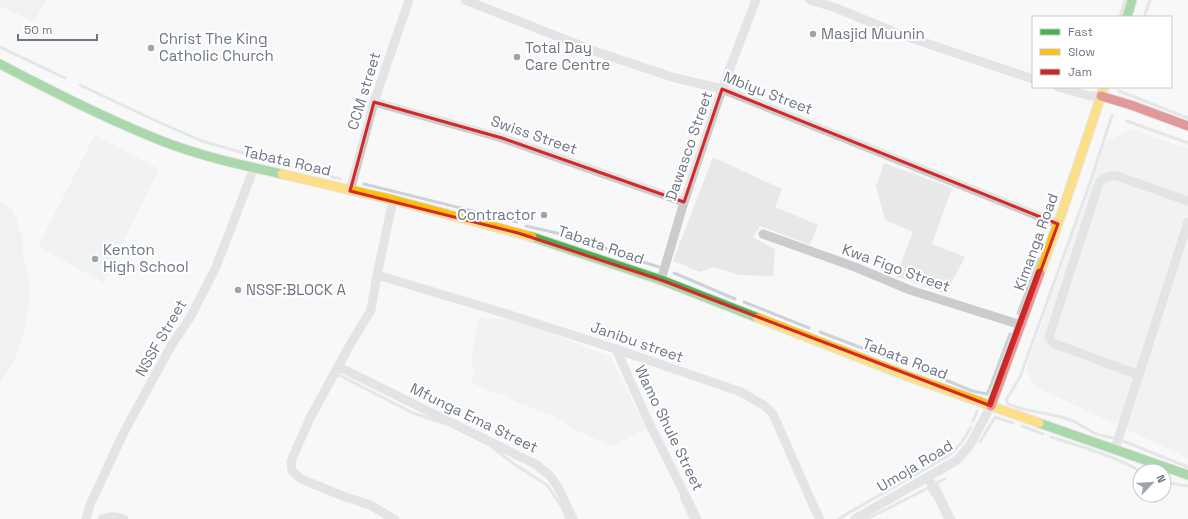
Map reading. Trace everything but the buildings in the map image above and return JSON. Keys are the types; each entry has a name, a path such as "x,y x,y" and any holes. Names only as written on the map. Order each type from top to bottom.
{"main road":[{"path":"1127,16 1132,0"},
{"name":"Tabata Road","path":"0,64 64,98 162,141 207,156 393,200 565,246 661,280 907,376 1188,475"},
{"path":"1102,91 1131,105 1188,126"},
{"name":"Kimanga Road","path":"991,406 1058,224 1102,91"}],"street":[{"name":"CCM street","path":"350,191 374,102 409,0"},
{"name":"Mbiyu Street","path":"465,0 597,52 672,77 722,89 1058,224"},
{"name":"Dawasco Street","path":"661,280 684,202 722,89 756,0"},
{"path":"810,0 836,8 899,34 1032,79"},
{"path":"1062,88 1090,96 1102,91"},
{"name":"Swiss Street","path":"374,102 502,138 684,202"},
{"name":"NSSF Street","path":"86,519 90,505 123,434 172,346 191,316 216,267 254,168"},
{"path":"1139,375 1058,345 1049,337 1099,182 1104,178 1117,176 1188,201"},
{"path":"393,200 371,310 310,418 291,461 292,471 301,478 343,496 370,505 394,519"},
{"path":"1115,449 1188,222"},
{"name":"Kwa Figo Street","path":"763,234 855,267 910,290 1021,325"},
{"name":"Janibu street","path":"377,275 616,349 740,392 765,406 773,414 820,519"},
{"name":"Wamo Shule Street","path":"616,349 649,423 697,519"},
{"name":"Mfunga Ema Street","path":"338,367 537,465 550,476 559,489 573,519"},
{"name":"Umoja Road","path":"855,519 957,460 964,453 977,433 991,406"},
{"path":"928,477 949,519"},
{"path":"102,519 110,517 119,517 124,519"}],"highlighted area":[{"path":"722,89 1058,224 991,406 661,280 518,233 350,191 374,102 502,138 684,202"}],"shaded area":[{"path":"0,0 46,0 34,22 0,6"},
{"path":"1132,129 1188,149 1188,458 1034,386 1026,369 1106,142"},
{"name":"Kenton High School","path":"95,135 159,169 103,283 38,246"},
{"path":"713,157 782,189 775,207 818,225 810,245 760,226 753,237 775,249 773,276 739,275 714,267 700,272 673,261"},
{"path":"884,163 952,188 932,244 965,257 946,294 896,276 913,232 885,220 876,186"},
{"path":"0,202 13,210 22,236 24,260 30,284 29,303 23,336 14,362 0,383"},
{"path":"478,318 513,319 611,357 646,429 612,446 571,428 558,418 516,402 500,393 493,392 471,383 474,372 471,360"}],"waterway":[{"path":"1120,16 1125,0"},
{"path":"1144,16 1150,0"},
{"path":"0,47 65,78"},
{"path":"80,85 202,141 296,168 341,179"},
{"path":"1119,91 1188,118"},
{"path":"1112,115 1092,177 1020,377 1006,400 1008,404 1022,409 1062,417 1075,422 1096,434 1118,439 1188,467"},
{"path":"1127,121 1188,143"},
{"path":"364,184 517,222"},
{"path":"526,226 561,234 619,253"},
{"path":"628,257 659,267"},
{"path":"1018,313 1039,259"},
{"path":"674,273 735,299"},
{"path":"744,302 809,328"},
{"path":"820,332 904,364"},
{"path":"924,371 972,391 987,394 1010,334"},
{"path":"337,374 413,413 446,424"},
{"path":"973,421 977,411"},
{"path":"980,442 995,417 1013,423"},
{"path":"1022,426 1043,434"},
{"path":"838,519 948,456 961,443 971,427"},
{"path":"1051,437 1108,456 1132,467"},
{"path":"492,447 514,464 547,485 562,507 567,519"},
{"path":"945,479 936,483 954,519"},
{"path":"1172,483 1188,486"},
{"path":"867,519 928,488 932,494"},
{"path":"681,497 691,519"}],"traffic: fast":[{"path":"1127,16 1132,0"},
{"path":"0,64 80,105 162,141 206,156 282,174"},
{"path":"532,237 661,280 758,318"},
{"path":"1039,423 1188,475"}],"traffic: slow":[{"path":"1040,273 1104,88"},
{"path":"282,174 393,200 532,237"},
{"path":"758,318 907,376 1039,423"}],"traffic: jam":[{"path":"1101,96 1131,105 1188,126"},
{"path":"991,406 1040,273"}],"place":[{"name":"Masjid Muunin","path":"813,34"},
{"name":"Christ The King Catholic Church","path":"151,48"},
{"name":"Total Day Care Centre","path":"517,57"},
{"name":"Contractor","path":"544,215"},
{"name":"Kenton High School","path":"95,259"},
{"name":"NSSF:BLOCK A","path":"238,290"}]}
